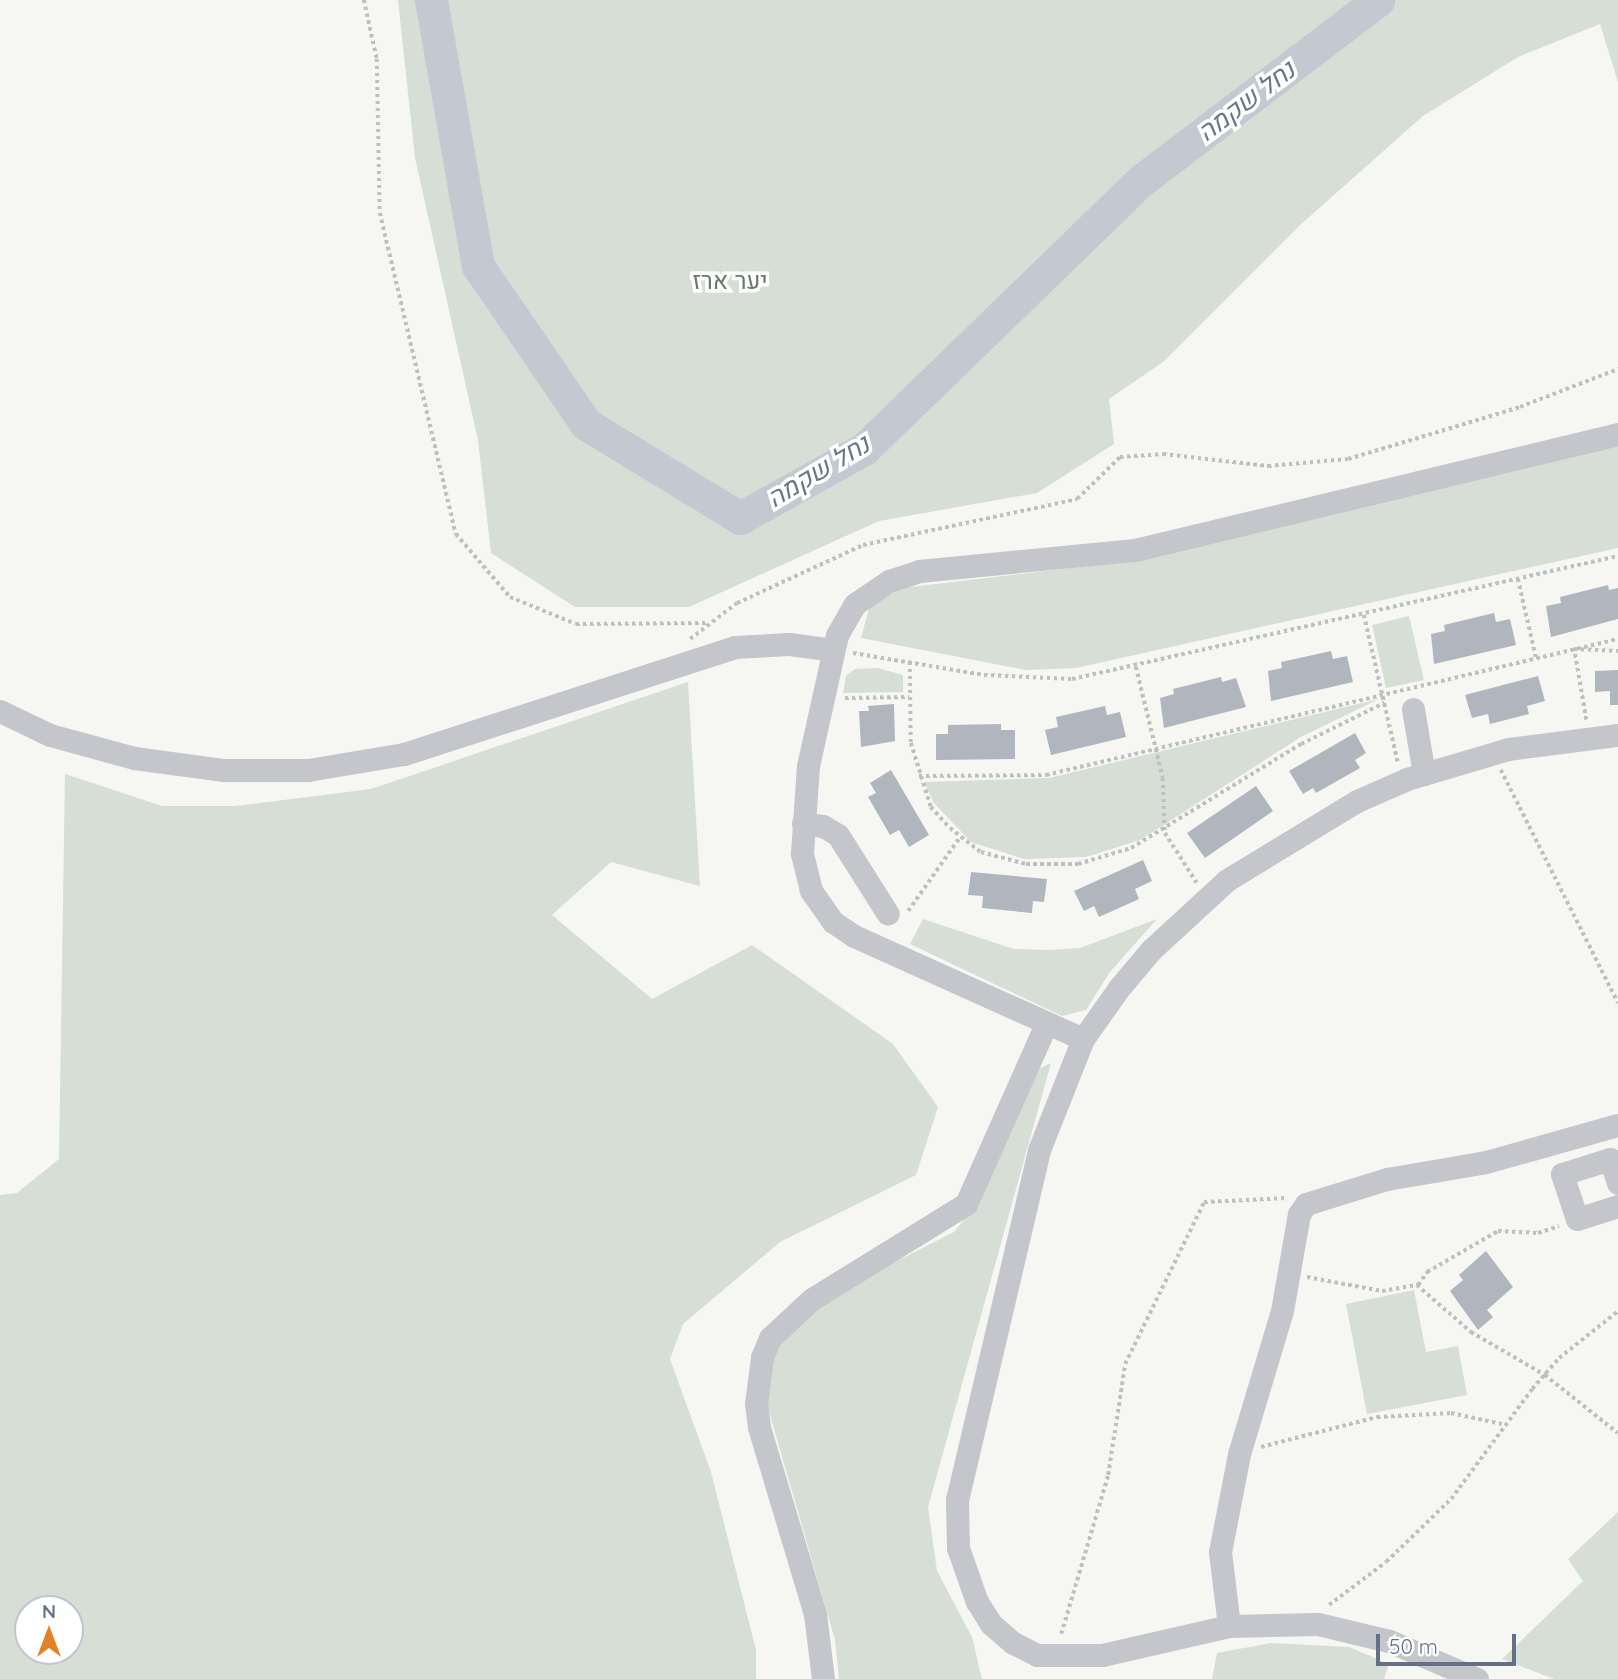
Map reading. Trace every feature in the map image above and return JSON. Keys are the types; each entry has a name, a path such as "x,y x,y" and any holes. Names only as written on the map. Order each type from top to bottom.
{"street":[{"path":"1083,1039 833,922 805,873 803,823 808,766 833,650 845,616 855,604 889,581 919,571 1135,550 1618,434"},
{"path":"0,710 50,735 134,758 224,770 309,770 404,754 735,648 789,644 833,650"},
{"path":"1413,709 1413,778"},
{"path":"1477,1679 1389,1641 1353,1630 1297,1625 1229,1626 1102,1654 1055,1656 1013,1643 991,1624 964,1572 955,1524 1039,1150 1083,1039 1152,950 1206,898 1314,824 1413,778 1493,753 1588,736 1618,735"},
{"path":"803,823 823,826 838,835 896,915"},
{"path":"823,1679 815,1614 759,1427 757,1382 762,1357 770,1338 812,1299 966,1204 1046,1024"},
{"path":"1229,1626 1220,1552 1239,1454 1289,1274 1299,1214 1319,1197 1416,1172 1486,1162 1609,1127 1610,1158 1618,1183"},
{"path":"1610,1158 1562,1174 1577,1219 1618,1206"}],"path":[{"path":"363,0 377,60 380,214 456,534 510,597 576,624 708,623"},
{"path":"688,641 737,603 863,545 1077,499 1120,457 1163,454 1268,466 1348,459 1520,407 1618,369"},
{"path":"833,650 1042,680 1136,667 1618,556"},
{"path":"1518,579 1536,657"},
{"path":"1364,615 1384,703 1413,778"},
{"path":"919,776 1046,775 1618,639"},
{"path":"1574,649 1618,651"},
{"path":"1574,649 1588,736"},
{"path":"909,662 909,697 919,776 931,807 960,837 1003,860 1078,864 1131,848 1164,831 1301,744 1384,703"},
{"path":"1136,667 1164,790 1164,831 1206,898"},
{"path":"822,698 909,697"},
{"path":"1493,753 1618,1003"},
{"path":"896,915 960,837"},
{"path":"1055,1656 1108,1475 1125,1364 1205,1202 1319,1197"},
{"path":"1289,1274 1382,1291 1417,1285 1427,1272 1497,1231 1538,1233 1577,1219"},
{"path":"1417,1285 1471,1332 1545,1375 1618,1433"},
{"path":"1297,1625 1377,1569 1451,1499 1502,1424 1545,1375 1618,1311"},
{"path":"1239,1454 1377,1417 1451,1413 1502,1424"}],"green space":[{"name":"יער ארז","path":"398,0 1618,0 1618,82 1600,24 1518,57 1423,116 1299,226 1163,362 1109,399 1114,444 1037,493 879,521 689,607 575,607 491,553 478,440 415,158"},
{"path":"1618,445 1618,548 1076,668 1026,670 861,638 869,608 902,588 1131,561"},
{"path":"1409,616 1424,680 1386,688 1372,625"},
{"path":"878,668 903,675 903,692 843,693 846,676 855,669"},
{"path":"688,682 700,886 611,862 552,915 652,999 752,945 893,1044 938,1107 916,1175 780,1242 683,1324 670,1359 711,1472 756,1650 756,1679 0,1679 0,1195 17,1193 59,1159 65,774 162,806 235,806 371,789"},
{"path":"1379,699 1301,737 1140,840 1086,857 1024,859 971,842 934,803 924,782 1049,778"},
{"path":"923,919 1014,949 1048,950 1080,948 1157,919 1110,972 1086,1010 1062,1016 910,944"},
{"path":"1051,1063 928,1507 937,1571 972,1637 982,1679 839,1679 835,1640 763,1391 768,1357 793,1325 824,1298 954,1232 979,1201 1032,1072"},
{"path":"1414,1290 1426,1352 1458,1346 1467,1395 1367,1414 1346,1304"},
{"path":"1618,1512 1618,1679 1554,1679 1502,1659 1583,1581 1568,1559"},
{"path":"1271,1643 1349,1647 1389,1664 1384,1679 1212,1679 1217,1653"}],"building":[{"path":"1608,585 1609,590 1618,588 1618,619 1551,637 1546,606 1561,603 1560,597"},
{"path":"1494,613 1496,622 1510,619 1516,645 1434,664 1431,634 1445,631 1444,625"},
{"path":"1331,651 1333,659 1347,656 1353,682 1271,701 1268,671 1282,668 1281,662"},
{"path":"1618,670 1618,705 1610,705 1610,691 1595,692 1595,671"},
{"path":"1538,676 1545,701 1527,706 1529,714 1490,724 1488,714 1472,718 1465,695"},
{"path":"1221,677 1222,682 1236,678 1246,707 1164,728 1160,698 1174,694 1173,689"},
{"path":"894,704 895,741 861,747 859,711 869,711 868,706"},
{"path":"1105,706 1107,715 1120,712 1126,737 1051,755 1045,730 1058,727 1056,717"},
{"path":"1001,724 1001,730 1015,730 1015,759 936,760 936,734 948,734 948,725"},
{"path":"1355,733 1366,753 1355,760 1360,768 1316,793 1313,788 1303,794 1289,771"},
{"path":"891,770 929,835 909,847 899,830 890,835 868,797 876,793 870,783"},
{"path":"1256,786 1273,811 1205,858 1187,833"},
{"path":"1143,860 1152,881 1135,889 1139,899 1099,917 1094,906 1084,911 1074,891"},
{"path":"971,872 1047,879 1044,902 1033,901 1032,913 982,908 983,896 968,895"},
{"path":"1486,1251 1513,1287 1487,1310 1493,1317 1478,1330 1450,1291 1463,1280 1459,1275"}],"waterway":[{"name":"נחל שקמה","path":"431,0 478,266 586,424 740,518 864,449 1142,180 1378,0"}]}
